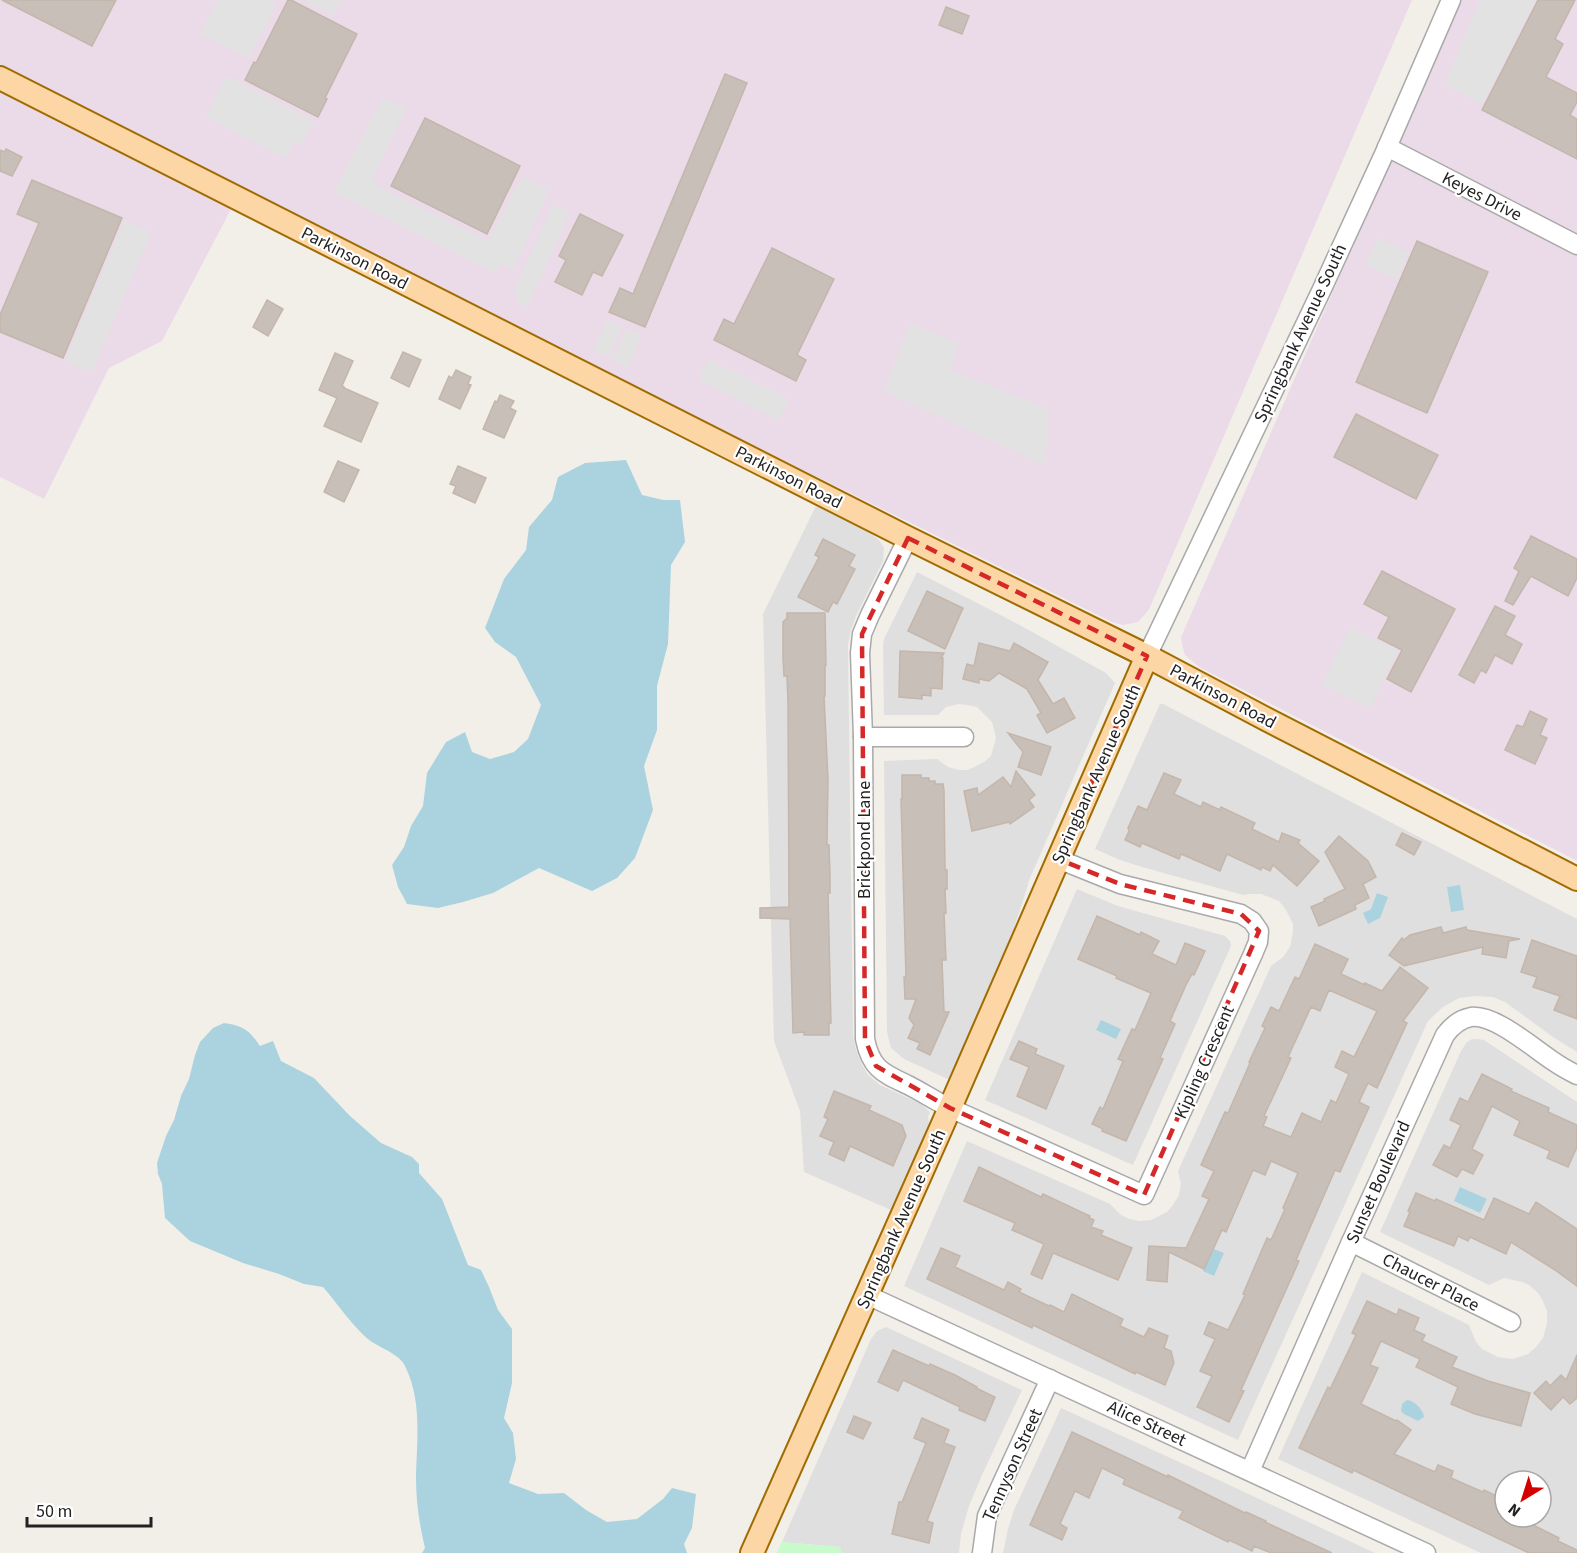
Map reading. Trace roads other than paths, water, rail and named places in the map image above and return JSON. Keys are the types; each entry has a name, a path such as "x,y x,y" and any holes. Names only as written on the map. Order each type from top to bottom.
{"main road":[{"name":"Parkinson Road","path":"0,78 908,538 1147,656 1577,879"},
{"name":"Springbank Avenue South","path":"752,1553 950,1108 1147,656"}],"street":[{"name":"Springbank Avenue South","path":"1147,656 1322,289 1451,0"},
{"name":"Keyes Drive","path":"1387,147 1577,245"},
{"name":"Brickpond Lane","path":"908,538 862,634 860,658 866,1042 876,1066 887,1076 950,1108"},
{"path":"863,737 964,737"},
{"name":"Kipling Crescent","path":"950,1108 1144,1195 1253,954 1258,942 1259,931 1252,921 1241,914 1120,884 1058,859"},
{"name":"Sunset Boulevard","path":"1250,1471 1351,1242 1445,1035 1451,1027 1471,1017 1483,1018 1499,1024 1555,1063 1577,1075"},
{"name":"Chaucer Place","path":"1351,1242 1511,1322"},
{"name":"Alice Street","path":"867,1295 1421,1552"},
{"name":"Tennyson Street","path":"982,1553 987,1516 1050,1379"}],"water":[{"path":"626,460 642,495 663,500 680,500 685,542 671,565 668,644 657,686 657,730 644,766 653,810 635,858 617,878 592,891 539,868 493,893 463,902 438,908 407,904 398,887 392,865 404,847 411,826 423,806 427,773 446,742 465,732 472,752 490,759 514,752 528,739 541,705 516,657 495,642 485,628 504,579 526,550 529,527 552,500 558,477 585,463"},
{"path":"1460,885 1464,910 1451,912 1447,887"},
{"path":"1377,893 1388,897 1380,918 1368,924 1363,913 1371,909"},
{"path":"1101,1020 1121,1029 1116,1039 1096,1030"},
{"path":"224,1023 245,1030 260,1046 273,1041 281,1061 314,1078 350,1116 381,1143 412,1157 419,1164 419,1173 442,1199 468,1265 481,1270 498,1310 512,1329 512,1383 504,1418 513,1433 516,1459 509,1483 538,1494 564,1493 607,1522 637,1519 663,1499 672,1488 696,1494 692,1528 684,1544 687,1553 422,1553 425,1548 417,1494 416,1406 414,1392 403,1362 366,1337 323,1287 304,1284 243,1263 190,1241 165,1218 162,1184 157,1163 189,1079 200,1042 213,1028"},
{"path":"1460,1187 1487,1199 1480,1213 1454,1201"},
{"path":"1214,1249 1224,1253 1214,1276 1203,1271"},
{"path":"1407,1400 1418,1406 1424,1417 1418,1421 1401,1411 1402,1404"}]}
